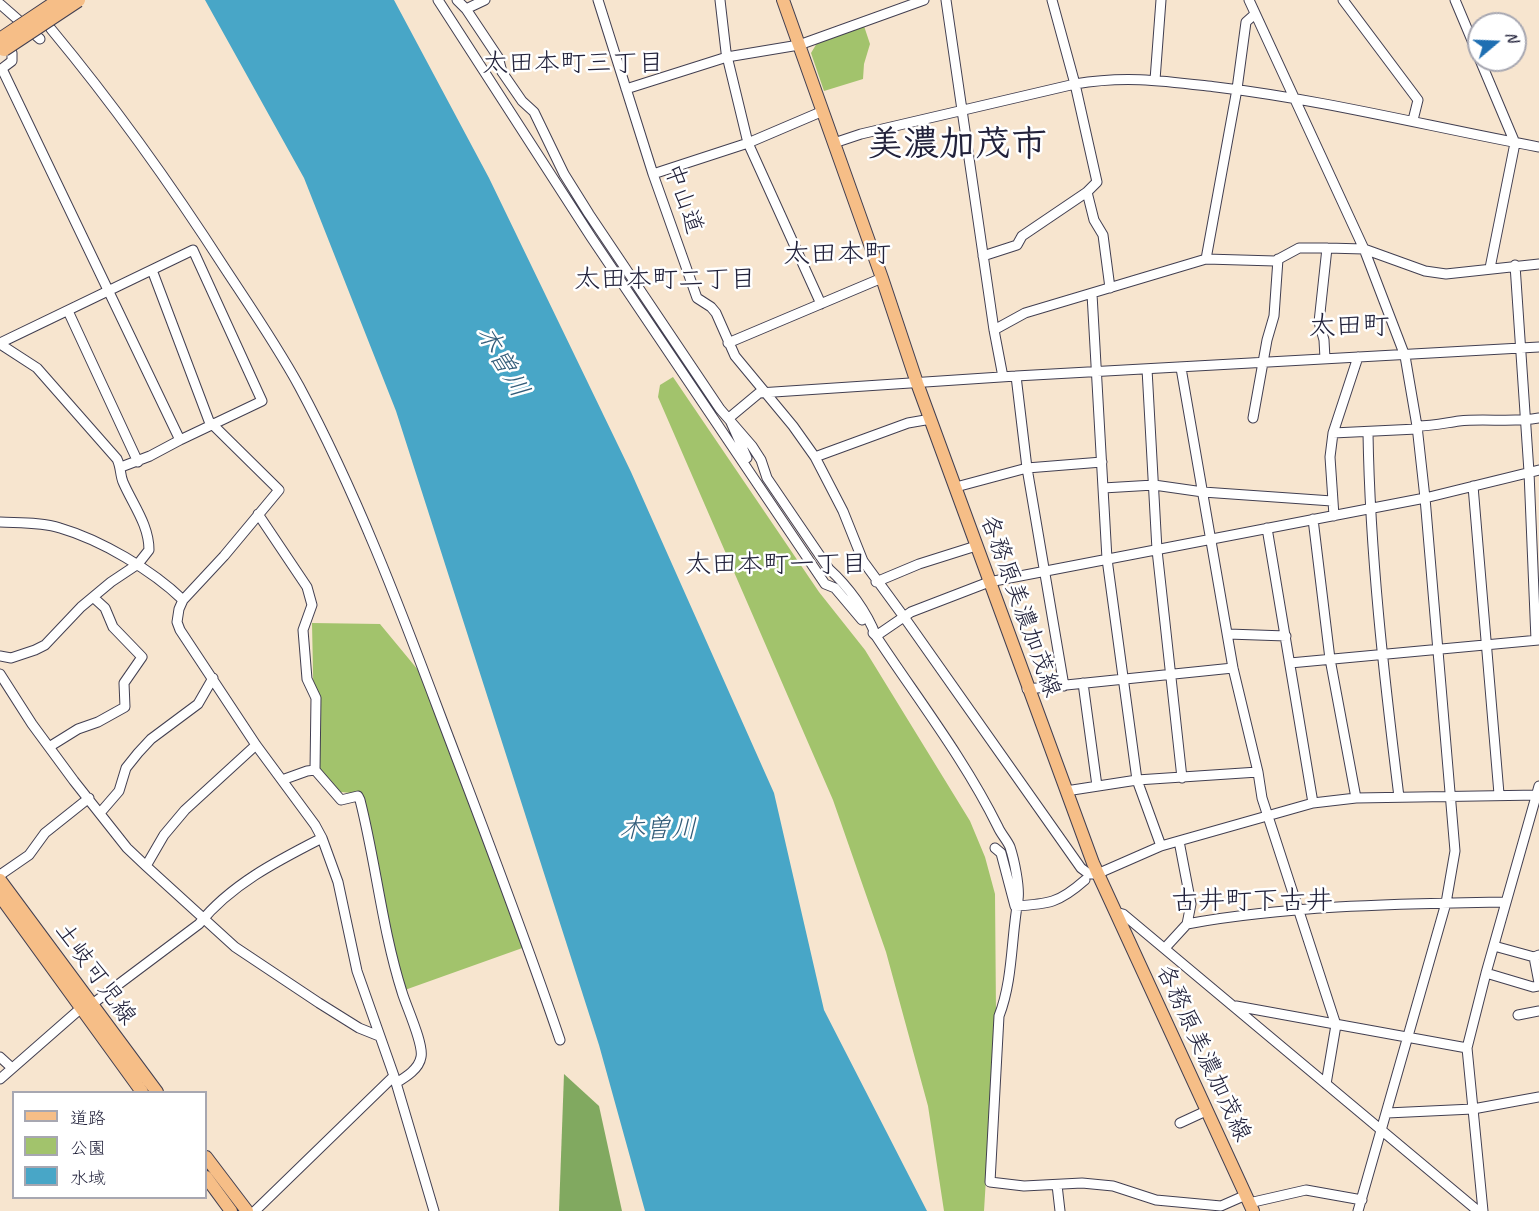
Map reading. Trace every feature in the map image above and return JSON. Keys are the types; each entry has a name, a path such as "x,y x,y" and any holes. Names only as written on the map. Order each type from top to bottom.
{"highway":[{"path":"1,42 60,0"},
{"path":"1,42 78,0"}],"main road":[{"name":"各務原美濃加茂線","path":"783,0 917,383 1097,874 1250,1203"},
{"name":"土岐可児線","path":"0,880 141,1091"},
{"name":"土岐可児線","path":"0,896 85,1007 156,1091"},
{"path":"207,1158 247,1211"},
{"path":"207,1178 231,1211"}],"street":[{"path":"438,0 591,237 825,584 835,588 876,636"},
{"path":"457,0 466,9 498,57 502,72 522,101 534,112 564,174 589,214 720,409 752,446 761,460 767,478 829,569 840,579 865,615 876,636 985,800 999,831 1009,844 1018,900 1015,906"},
{"path":"466,9 485,0"},
{"name":"中山道","path":"598,0 653,174 695,293 716,313 728,343 740,363 793,426 815,457 843,511 863,561 876,582 904,617 1081,868 1089,874 1097,874"},
{"path":"720,0 727,57 748,143 820,304"},
{"path":"626,89 727,57 799,45 924,0"},
{"path":"946,0 994,330 1003,377"},
{"path":"983,256 1017,245 1022,236 1087,192 1097,182 1075,84 1052,0"},
{"path":"1155,80 1161,0"},
{"path":"1249,0 1364,249 1405,356 1417,428 1425,498 1455,851 1446,903 1388,1113 1358,1211"},
{"path":"1343,0 1418,100 1413,120"},
{"path":"1455,0 1467,28"},
{"path":"0,4 40,39"},
{"path":"0,19 11,14"},
{"path":"1206,259 1238,90 1246,22 1255,14"},
{"path":"51,29 91,77 180,199 273,342 327,442 380,555 528,945 560,1040"},
{"path":"1,42 12,53 12,61 1,70 180,440"},
{"path":"1485,72 1515,143 1490,268"},
{"path":"834,143 861,134 1105,78 1155,80 1296,99 1413,120 1539,147"},
{"path":"653,174 748,143 823,111"},
{"path":"1087,192 1094,220 1103,235 1110,288"},
{"path":"994,330 1024,313 1206,259 1275,261 1299,248 1327,248 1364,249 1425,272 1446,274 1539,264"},
{"path":"1325,359 1324,340 1319,322 1327,248"},
{"path":"0,344 193,250 262,401 138,462 121,467"},
{"path":"1253,418 1274,316 1278,259"},
{"path":"1290,663 1537,640 1534,471 1526,421 1515,265"},
{"path":"152,270 209,422 279,490 183,600 177,622 256,746 315,825 322,838 338,882 357,971 395,1079 434,1211"},
{"path":"728,343 882,278"},
{"path":"1092,294 1107,559 1122,680 1137,780 1161,846"},
{"path":"68,311 138,462"},
{"path":"0,344 37,368 117,459 121,467 122,479 145,525 149,543 149,550 138,564 111,582 81,607 45,645 11,658 0,656"},
{"path":"729,418 759,393 764,392 1539,347"},
{"path":"1334,516 1330,457 1333,433 1358,357"},
{"path":"1181,368 1233,668 1268,815 1336,1025 1326,1084"},
{"path":"1147,369 1157,550 1182,778"},
{"path":"1016,376 1027,468 1064,686"},
{"path":"729,418 750,464 750,470"},
{"path":"1333,433 1368,433 1443,425 1459,421 1526,421 1539,418"},
{"path":"815,457 908,423 931,419"},
{"path":"1368,433 1369,509 1382,653 1399,797"},
{"path":"956,487 1027,468 1102,462"},
{"path":"876,636 911,612 989,582 1425,498 1534,471"},
{"path":"1103,488 1154,485 1203,492 1332,501"},
{"path":"1473,486 1499,794"},
{"path":"255,1211 395,1079 408,1076 418,1065 421,1057 421,1046 402,991 386,932 360,800 358,796 342,800 315,770 316,698 307,679 303,630 312,604 307,587 258,514"},
{"path":"1313,519 1330,658 1356,798"},
{"path":"0,522 59,527 86,538 138,564 168,585 183,600"},
{"path":"1268,528 1313,803"},
{"path":"876,582 919,564 976,546"},
{"path":"49,747 78,729 98,722 125,707 124,683 142,657 113,627 105,608 94,598"},
{"path":"1228,634 1286,636"},
{"path":"1028,689 1233,668"},
{"path":"0,674 49,747 127,848 244,953 349,1022 379,1036"},
{"path":"100,813 118,791 126,768 138,753 151,739 198,704 213,678"},
{"path":"1083,684 1097,786"},
{"path":"146,866 164,835 185,810 256,746"},
{"path":"282,780 315,770"},
{"path":"1066,791 1137,780 1258,772"},
{"path":"1097,874 1179,840 1313,803 1356,798 1538,792 1467,1048 1483,1211"},
{"path":"0,875 29,855 45,833 89,798"},
{"path":"0,1078 85,1007 200,924 248,880 272,864 322,838"},
{"path":"1165,948 1187,924 1191,904 1179,840"},
{"path":"999,870 995,848 1001,853 1015,906 1011,965 1005,1001 999,1016 990,1182 1024,1186 1082,1183 1113,1186 1156,1200 1220,1208 1306,1190 1362,1200"},
{"path":"1015,906 1047,904 1063,898 1085,879"},
{"path":"1187,924 1232,915 1356,906 1506,902"},
{"path":"1115,912 1123,914 1165,948 1478,1211"},
{"path":"1486,973 1533,987 1539,985 1536,956 1494,946"},
{"path":"1234,1006 1467,1048"},
{"path":"1518,1015 1539,1011"},
{"path":"0,1057 12,1068"},
{"path":"1388,1113 1473,1109 1539,1097"},
{"path":"1180,1123 1206,1112"},
{"path":"1057,1185 1060,1211"},
{"path":"1460,1211 1468,1203"}],"green space":[{"path":"864,26 870,44 864,64 863,79 824,91 811,53 817,43"},
{"path":"673,377 819,592 865,650 970,821 985,857 995,894 996,1014 984,1211 944,1211 928,1106 886,952 833,800 658,397 660,385"},
{"path":"312,623 380,624 428,682 528,946 402,991 361,794 341,792 315,770"},
{"path":"564,1074 599,1106 622,1211 559,1211"}],"water":[{"name":"木曽川","path":"205,0 394,0 489,178 631,472 774,793 824,1010 927,1211 645,1211 599,1045 396,411 304,178"}],"district":[{"name":"太田本町三丁目","path":"573,64"},
{"name":"美濃加茂市","path":"957,146"},
{"name":"太田本町","path":"837,255"},
{"name":"太田本町二丁目","path":"665,280"},
{"name":"太田町","path":"1349,327"},
{"name":"太田本町一丁目","path":"776,565"},
{"name":"古井町下古井","path":"1252,902"}]}
